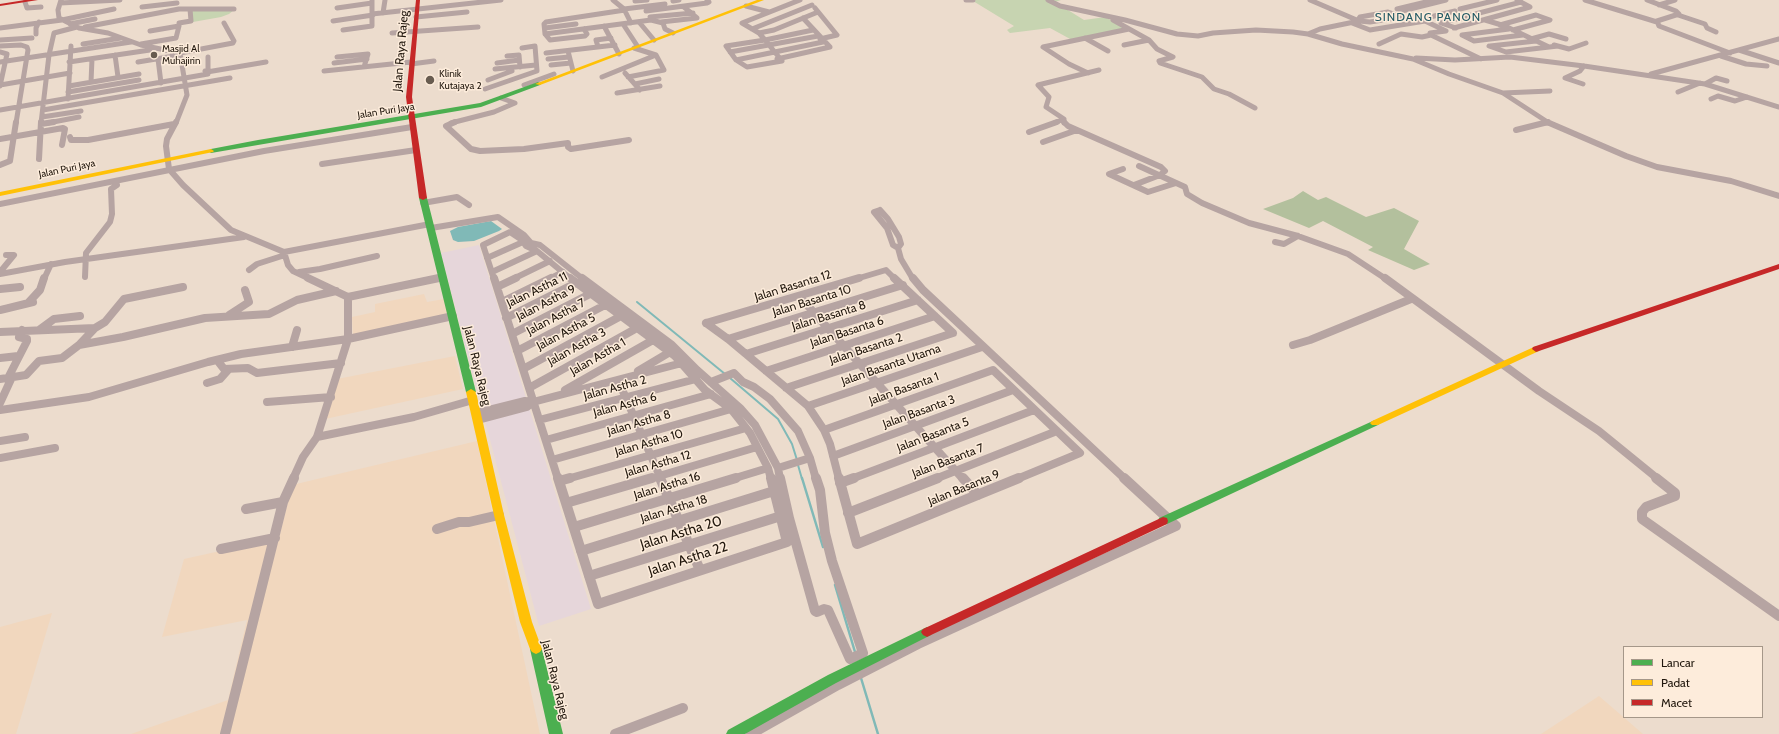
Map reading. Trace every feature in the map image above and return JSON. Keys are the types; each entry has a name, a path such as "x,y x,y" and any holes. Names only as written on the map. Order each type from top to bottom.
{"street":[{"path":"120,0 61,2 57,14 62,20 79,28 108,33 140,45 180,54"},
{"path":"383,13 385,0"},
{"path":"333,21 373,14 501,0"},
{"path":"613,0 625,10 631,23"},
{"path":"634,1 646,0"},
{"path":"584,29 586,35 550,40 545,34 545,22 679,0"},
{"path":"646,11 708,3 707,0"},
{"name":"Jalan Puri Jaya","path":"0,194 168,165 293,136 412,123 476,107 504,98 527,86 617,49 637,48 654,40 748,7 762,0"},
{"path":"780,58 759,33 742,23 800,0"},
{"path":"966,0 973,0"},
{"path":"1048,0 1060,6 1177,34 1206,34 1264,30 1308,34 1342,44 1405,57 1452,62 1510,57 1703,83 1779,107"},
{"path":"1308,34 1320,29 1352,23 1359,20 1360,17 1388,12 1402,17 1370,22 1359,20 1310,0"},
{"path":"1416,6 1432,1 1446,0"},
{"path":"1426,18 1497,0"},
{"path":"1585,0 1657,22 1659,26 1669,31 1730,53"},
{"path":"1646,0 1676,11 1678,12 1678,15"},
{"path":"1659,4 1675,0"},
{"path":"142,7 178,1"},
{"path":"173,10 178,1"},
{"path":"226,9 229,1"},
{"path":"337,8 372,1 372,27 343,30"},
{"path":"634,1 646,11 650,19 661,22 697,19 693,13 684,7"},
{"path":"673,1 677,8"},
{"path":"1432,1 1500,24 1543,44 1569,49 1586,44"},
{"path":"1447,29 1476,26 1471,23 1530,7 1519,1 1441,23 1455,28"},
{"path":"0,6 25,2 39,3"},
{"path":"736,60 775,52 837,35 811,2 752,29"},
{"path":"748,7 785,15 797,20"},
{"path":"70,57 176,38 179,23 191,20 190,8"},
{"path":"39,159 40,132 49,55 54,32 173,10 190,8 234,9"},
{"path":"0,28 62,20 114,9"},
{"path":"417,9 468,12"},
{"name":"Jalan Raya Rajeg","path":"417,9 409,97 423,203 453,316 499,515 526,622 538,656 556,734"},
{"path":"611,12 615,25"},
{"path":"774,30 818,12"},
{"path":"545,34 639,22 693,13"},
{"path":"762,14 777,18"},
{"path":"593,15 596,27"},
{"path":"1500,24 1536,15 1550,20 1534,24 1512,30 1462,35 1474,41 1521,34 1537,28 1534,24"},
{"path":"1657,22 1678,15 1705,24 1707,28 1716,32"},
{"path":"1106,16 1149,40 1157,48 1173,57 1159,61 1160,63 1202,77 1214,88 1255,108"},
{"path":"574,18 578,30"},
{"path":"803,18 830,47 746,66 736,60 726,46 813,30"},
{"path":"70,24 95,19"},
{"path":"1352,23 1370,30 1425,21 1446,31 1430,33 1431,35 1422,37 1401,34 1379,44"},
{"path":"1,41 34,36 39,22"},
{"path":"639,22 654,40"},
{"path":"661,22 664,24 665,29 673,33"},
{"path":"138,62 233,43 234,41 224,23"},
{"path":"545,28 576,24"},
{"path":"622,24 637,48 656,55 664,70 628,76"},
{"path":"759,33 808,24"},
{"path":"1343,25 1360,32"},
{"path":"150,31 179,26"},
{"path":"604,26 617,49"},
{"path":"392,34 478,27"},
{"path":"1088,73 1042,48 1129,29"},
{"path":"1549,34 1566,39 1549,45 1506,52 1489,46 1534,40 1549,34"},
{"path":"1431,35 1481,59"},
{"path":"68,99 72,46 121,37"},
{"path":"575,37 581,49"},
{"path":"598,47 596,40 610,38"},
{"path":"1085,38 1108,51"},
{"path":"730,52 821,39"},
{"path":"1647,75 1779,39"},
{"path":"1124,45 1149,40"},
{"path":"1770,41 1779,44"},
{"path":"70,57 132,42"},
{"path":"0,62 49,55 92,59 138,52 169,44"},
{"path":"0,46 26,46 28,50 10,161 0,165"},
{"path":"546,53 598,47 617,49"},
{"path":"485,89 537,71 535,52 522,50"},
{"path":"1739,50 1779,63"},
{"path":"551,66 572,67 568,51"},
{"path":"0,52 7,54 0,85 70,73"},
{"path":"138,52 140,87"},
{"path":"180,54 185,79 186,98 166,141 168,165 183,185 231,230 285,254"},
{"path":"337,57 368,54 364,67"},
{"path":"115,55 118,77"},
{"path":"507,56 519,55 520,67"},
{"path":"602,77 656,55"},
{"path":"1721,56 1746,64 1767,66"},
{"path":"548,59 569,57"},
{"path":"1405,57 1503,93 1548,122 1598,145 1658,167 1731,181 1779,196"},
{"path":"208,58 208,72"},
{"path":"91,82 92,59"},
{"path":"158,59 161,83"},
{"path":"334,63 367,59"},
{"path":"497,63 519,60"},
{"path":"644,60 648,73"},
{"path":"324,71 434,61"},
{"path":"0,110 185,79 208,74 208,72 266,62"},
{"path":"488,80 499,71 536,65"},
{"path":"499,71 526,66"},
{"path":"1583,84 1565,78 1580,71 1584,66"},
{"path":"622,69 640,90"},
{"path":"1099,70 1038,85 1049,97 1046,107 1064,120 1064,123 1161,167 1165,171 1160,175 1134,185"},
{"path":"511,80 527,86 554,74"},
{"path":"69,86 118,77 139,77"},
{"path":"68,92 139,77"},
{"path":"43,110 120,97 185,79 230,78"},
{"path":"1678,92 1716,78 1727,81"},
{"path":"635,84 659,79"},
{"path":"617,93 660,86"},
{"path":"120,90 120,97"},
{"path":"1503,93 1550,91"},
{"path":"1712,99 1718,96 1736,101 1747,97"},
{"path":"504,98 516,104 494,112 450,123 446,126 466,146 480,151 524,149 568,143 568,148 571,149 629,140"},
{"path":"41,124 80,114 42,118"},
{"path":"1029,132 1064,120"},
{"path":"1516,130 1548,122"},
{"path":"70,137 71,140 88,140 174,124"},
{"path":"0,139 64,128 62,145"},
{"path":"1043,142 1077,130"},
{"path":"322,164 416,150"},
{"path":"0,204 116,181 168,165"},
{"path":"1139,166 1186,189 1187,194 1192,198 1249,223 1298,236 1348,254 1501,364 1599,430 1675,493 1675,496 1673,497 1646,507 1642,512 1642,519 1779,616"},
{"path":"1123,169 1109,174 1148,192 1176,183"},
{"path":"85,277 85,259 88,249 110,222 112,214 111,189 117,185 116,181"},
{"path":"423,203 457,197 469,205"},
{"path":"751,734 838,685 918,644 1176,526 982,346 910,275 901,259 898,248 893,244 895,237 887,228 877,211"},
{"path":"249,270 257,264 285,254 430,226 498,216 524,235 531,243 540,245 599,292 672,345 711,382 740,408 755,425 773,468 789,518 815,611 817,612 824,609 828,610 850,659 863,653 832,561 825,533 820,490 806,459 798,431 770,399 754,387 743,382 734,373 711,382"},
{"path":"589,576 483,244 510,232 526,246 537,251 550,261 590,294 670,352 711,394 731,410 746,428 757,447 773,468 774,491 780,516"},
{"path":"1275,242 1284,244 1298,236"},
{"path":"0,273 85,259 245,237"},
{"path":"487,258 523,242"},
{"path":"492,272 537,251"},
{"path":"285,254 288,265 293,271 299,272 320,269 377,256"},
{"path":"0,273 14,255 6,255"},
{"path":"497,287 550,261"},
{"path":"0,310 31,302 40,290 45,275 51,264"},
{"path":"733,734 832,679 916,637 1168,518 1501,364 1535,350 1779,266"},
{"name":"Jalan Basanta 12","path":"728,339 706,324 886,270 903,285"},
{"path":"299,272 348,296 443,276"},
{"path":"502,302 563,272"},
{"name":"Jalan Astha 11","path":"506,318 576,283"},
{"path":"903,285 935,316"},
{"name":"Jalan Basanta 10","path":"728,339 903,285"},
{"path":"0,289 20,287"},
{"path":"7,378 28,374 38,362 62,358 79,345 95,328 105,322 124,299 183,288"},
{"path":"228,315 249,302 245,290"},
{"path":"79,345 205,318 228,315 269,314 297,300 336,291"},
{"name":"Jalan Astha 9","path":"512,334 590,294"},
{"path":"225,734 283,502 303,457 317,437 348,340 348,296"},
{"path":"798,296 978,495"},
{"path":"1293,345 1310,340 1361,318 1411,299"},
{"name":"Jalan Basanta 8","path":"746,354 918,300"},
{"name":"Jalan Astha 7","path":"517,351 605,305"},
{"path":"39,330 54,319 80,316"},
{"path":"0,410 89,397 241,354 348,340 453,316"},
{"name":"Jalan Astha 5","path":"523,369 621,316"},
{"name":"Jalan Basanta 2","path":"786,388 953,333 935,316"},
{"name":"Jalan Basanta 6","path":"766,371 935,316"},
{"path":"0,332 95,328"},
{"name":"Jalan Astha 3","path":"529,388 637,328"},
{"path":"0,403 7,378 27,339 19,337 22,330"},
{"path":"292,347 297,330"},
{"path":"728,339 808,406 820,422 830,444 848,513"},
{"name":"Jalan Astha 1","path":"556,396 653,340"},
{"name":"Jalan Basanta Utama","path":"808,406 982,346"},
{"path":"629,377 670,352"},
{"path":"0,358 18,356"},
{"path":"217,360 222,367 228,370 248,368 260,373 341,363"},
{"path":"477,416 527,407 533,402 682,363"},
{"path":"207,383 220,379 228,370"},
{"name":"Jalan Basanta 1","path":"824,430 993,370 1013,390"},
{"name":"Jalan Astha 2","path":"539,420 696,379"},
{"path":"618,380 700,570"},
{"path":"1013,390 1057,431"},
{"name":"Jalan Basanta 3","path":"833,456 1013,390"},
{"name":"Jalan Astha 6","path":"546,440 711,394"},
{"path":"266,402 330,397"},
{"path":"317,437 414,417 473,400"},
{"name":"Jalan Astha 8","path":"552,460 731,410"},
{"name":"Jalan Basanta 5","path":"840,483 1034,410"},
{"name":"Jalan Astha 10","path":"559,480 746,428"},
{"name":"Jalan Basanta 9","path":"848,513 857,544 1080,453 1057,431"},
{"name":"Jalan Basanta 7","path":"848,513 1057,431"},
{"path":"0,441 25,436"},
{"name":"Jalan Astha 12","path":"566,504 757,447"},
{"path":"0,458 54,448"},
{"name":"Jalan Astha 16","path":"574,527 806,459"},
{"name":"Jalan Astha 18","path":"582,551 774,491"},
{"path":"246,510 283,502"},
{"path":"437,529 459,522 469,522 499,515"},
{"name":"Jalan Astha 22","path":"589,576 598,604 787,542 780,516"},
{"name":"Jalan Astha 20","path":"589,576 780,516"},
{"path":"220,549 275,538"},
{"path":"615,734 683,708"}],"shaded area":[{"path":"479,245 591,609 539,626 441,253"},
{"path":"424,294 427,302 444,299 449,317 353,339 352,317 375,312 375,304"},
{"path":"455,356 463,389 325,419 337,379"},
{"path":"477,441 540,734 131,734 228,700 247,620 162,637 184,559 279,538 292,485"},
{"path":"52,613 16,734 0,734 0,627"},
{"path":"1599,696 1643,734 1541,734"}],"green space":[{"path":"1061,0 1055,2 1084,20 1105,17 1127,29 1072,40 1050,28 1010,33 1007,30 1014,26 973,1"},
{"path":"191,9 234,10 221,17 193,22"},
{"path":"1303,191 1318,200 1326,197 1366,217 1394,208 1419,221 1404,249 1430,264 1414,270 1368,250 1373,247 1323,221 1309,228 1263,209 1293,198"}],"water":[{"path":"491,221 502,229 474,241 458,242 453,240 450,231 458,227"}],"waterway":[{"path":"637,302 725,374"},
{"path":"730,378 778,419 792,444 797,460"},
{"path":"798,465 802,479"},
{"path":"802,478 823,547"},
{"path":"835,585 855,652"},
{"path":"861,678 878,734"}],"traffic: fast":[{"path":"211,151 481,105 538,84"},
{"path":"423,198 471,392"},
{"path":"1163,521 1375,423"},
{"path":"733,734 832,679 927,632"},
{"path":"536,649 556,734"}],"traffic: slow":[{"path":"538,84 762,0"},
{"path":"0,194 211,151"},
{"path":"1375,423 1536,349"},
{"path":"471,392 499,515 526,622 536,649"}],"traffic: jam":[{"path":"0,5 36,0"},
{"path":"418,0 409,97 423,198"},
{"path":"1536,349 1779,266"},
{"path":"927,632 1163,521"}],"place":[{"name":"Masjid Al Muhajirin","path":"154,55"},
{"name":"Klinik Kutajaya 2","path":"430,80"}],"district":[{"name":"SINDANG PANON","path":"1428,17"}]}
